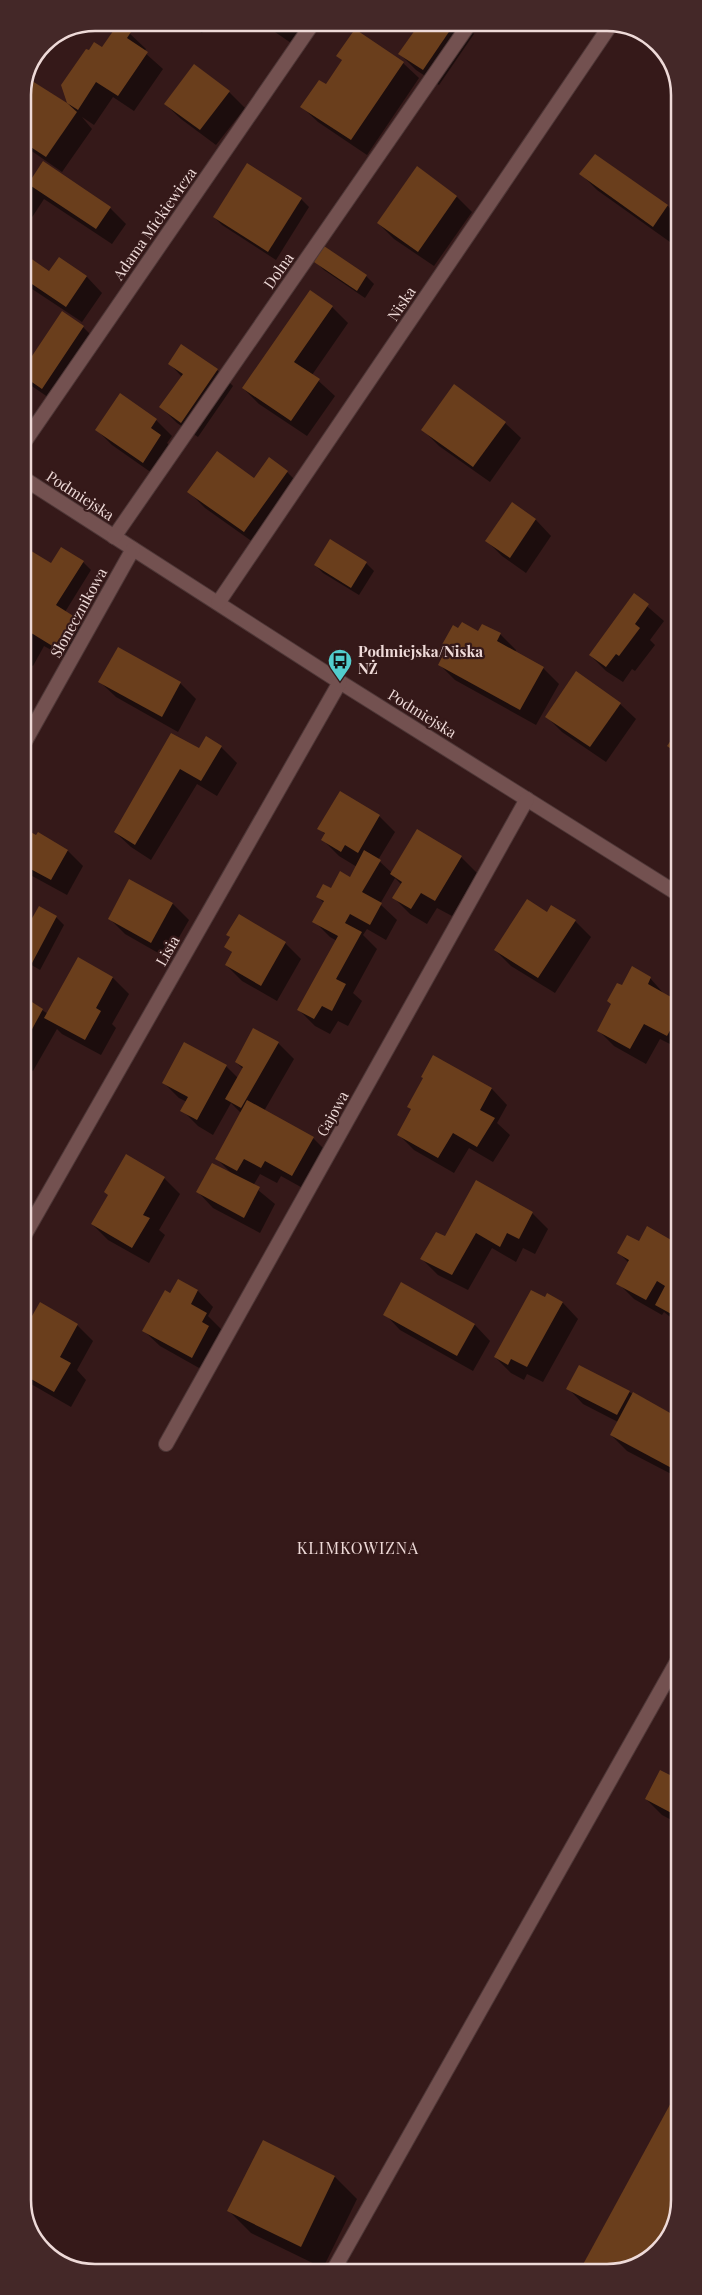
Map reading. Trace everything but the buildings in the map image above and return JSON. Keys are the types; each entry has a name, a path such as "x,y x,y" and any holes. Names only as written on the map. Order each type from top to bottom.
{"street":[{"name":"Adama Mickiewicza","path":"31,432 307,31"},
{"name":"Dolna","path":"114,537 464,31"},
{"name":"Niska","path":"218,603 607,31"},
{"name":"Podmiejska","path":"31,483 340,682 671,890"},
{"name":"Słonecznikowa","path":"31,731 133,549"},
{"name":"Lisia","path":"31,1224 340,682"},
{"name":"Gajowa","path":"166,1444 527,799"},
{"path":"337,2264 671,1672"}],"place":[{"name":"Podmiejska/Niska NŻ","path":"340,682"}],"district":[{"name":"KLIMKOWIZNA","path":"358,1548"}]}
